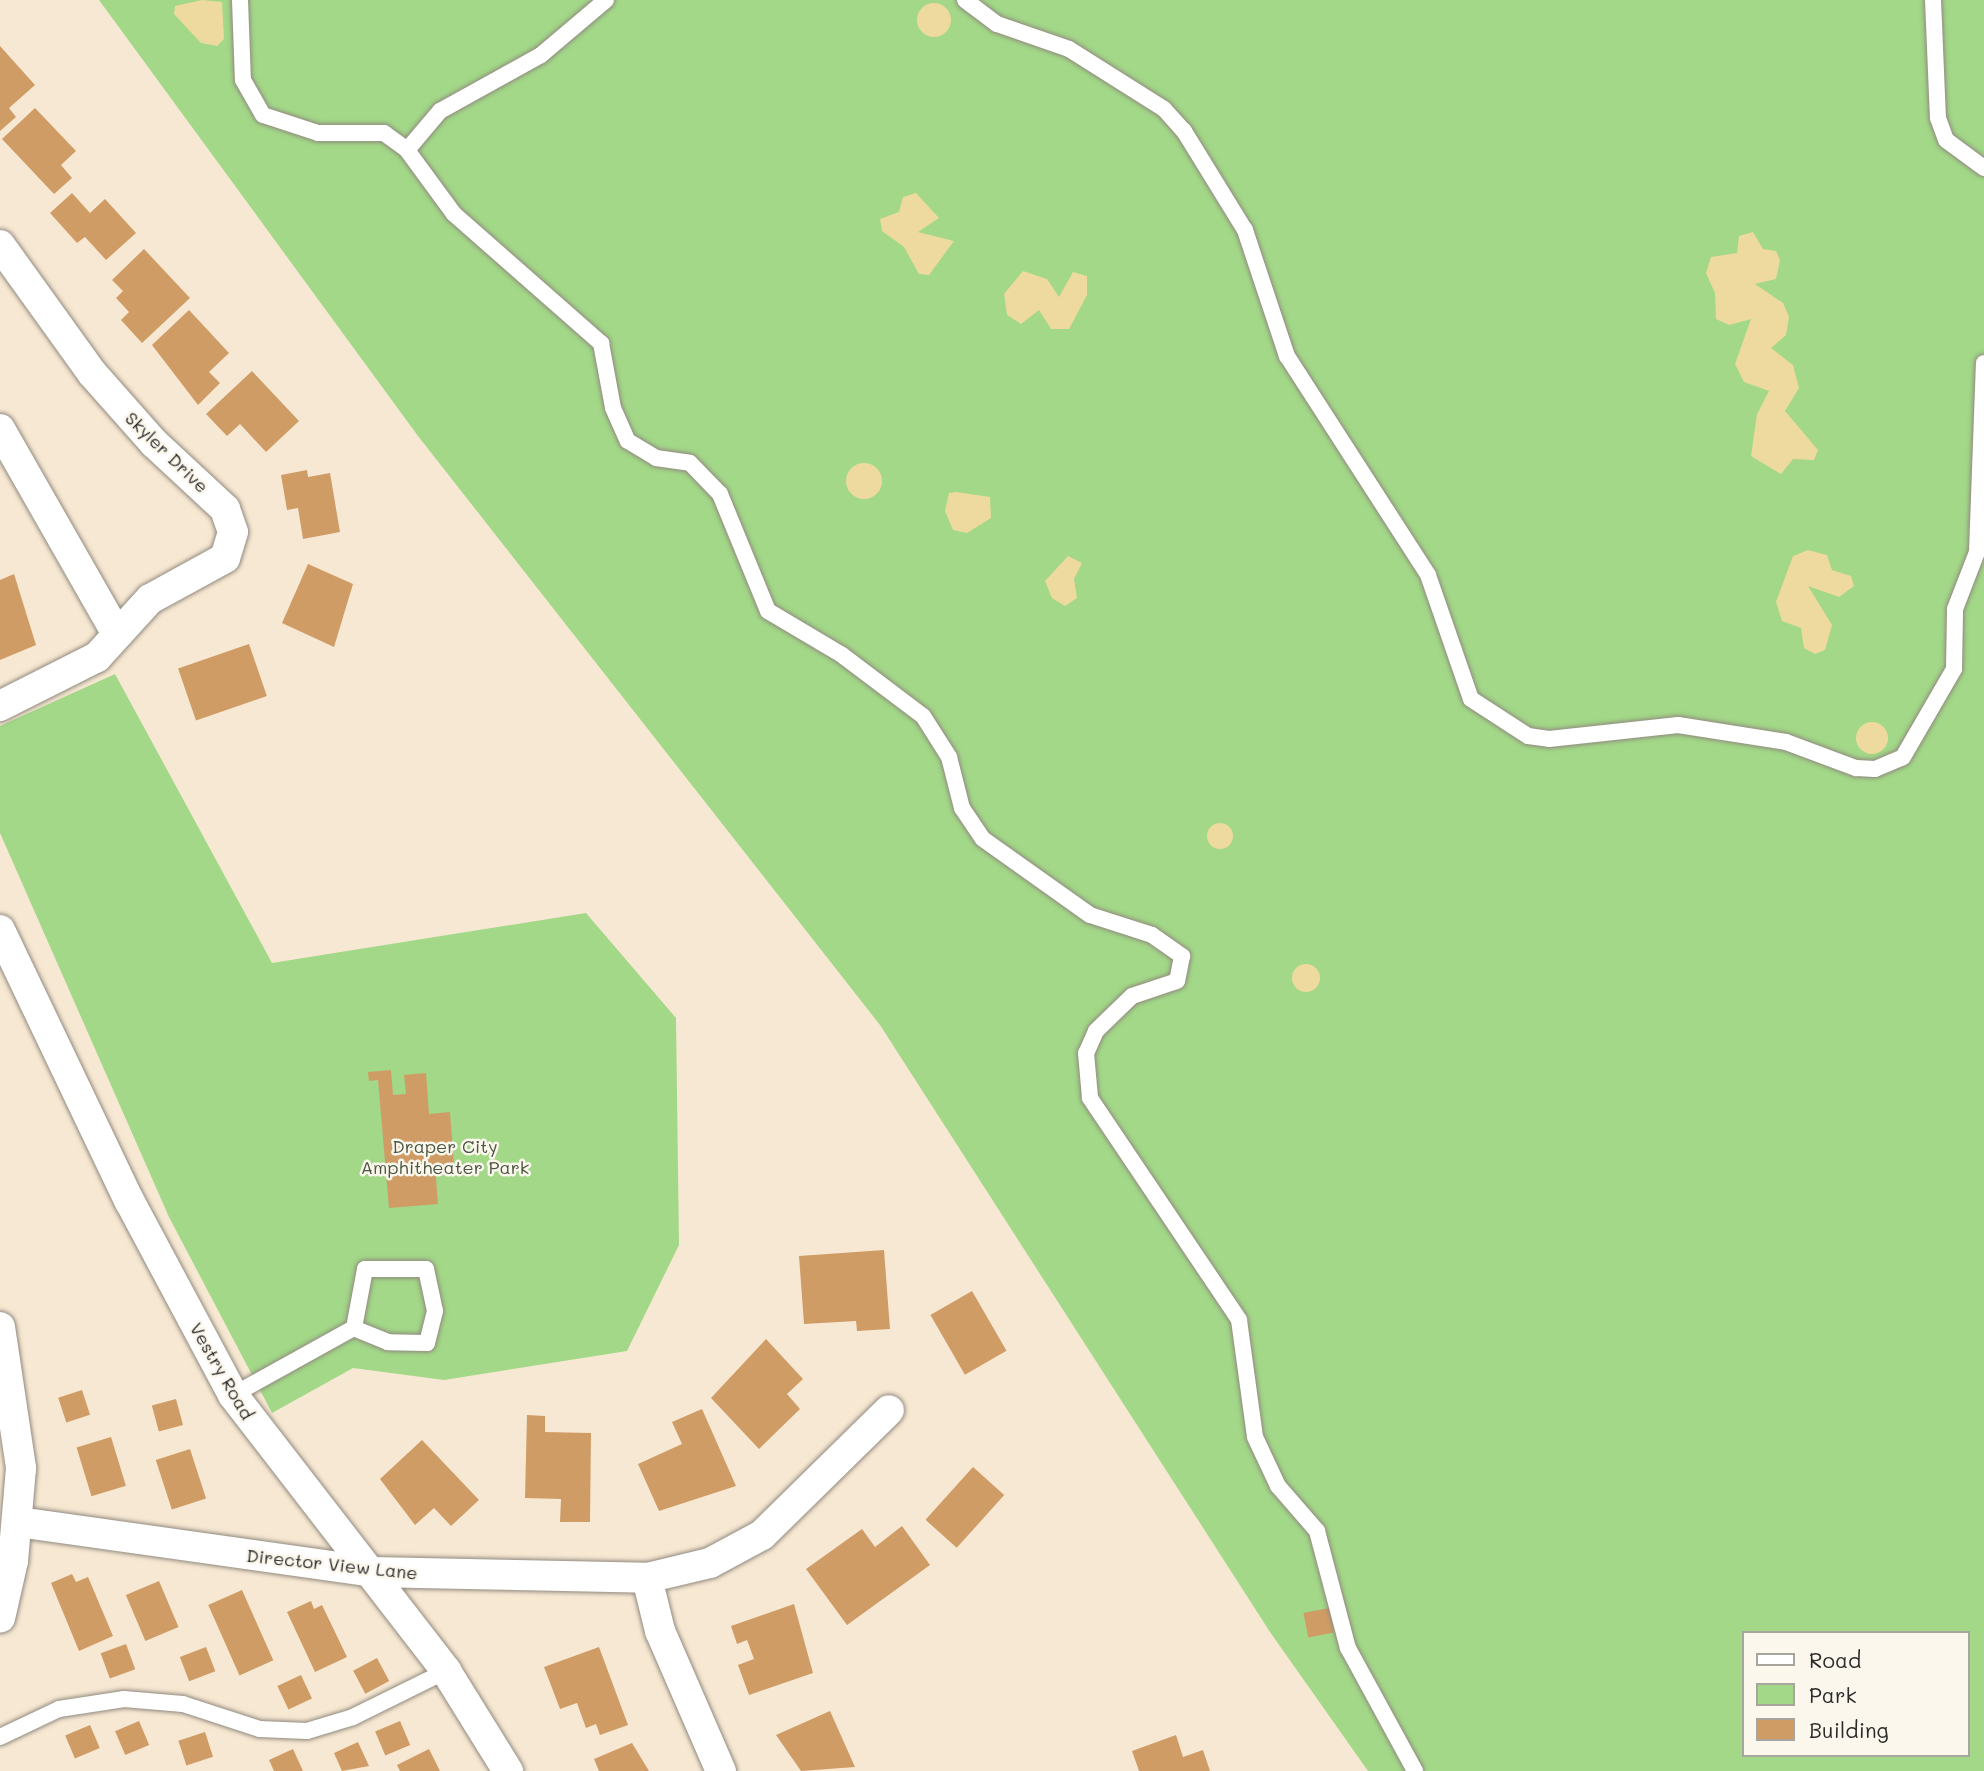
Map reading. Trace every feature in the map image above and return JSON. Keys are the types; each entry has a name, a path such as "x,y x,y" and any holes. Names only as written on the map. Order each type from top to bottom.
{"street":[{"name":"Skyler Drive","path":"0,245 121,407 231,520 225,558 164,588 116,632 86,666 0,706"},
{"path":"0,429 116,632"},
{"name":"Vestry Road","path":"0,930 130,1202 233,1395 297,1485 372,1572 446,1671 508,1771"},
{"path":"0,1327 18,1415 18,1522 0,1618"},
{"name":"Director View Lane","path":"18,1522 372,1572 647,1578 710,1563 761,1535 889,1410"},
{"path":"647,1578 660,1631 721,1771"}],"lane":[{"path":"240,0 243,80 263,115 318,133 384,133 407,150 454,214 601,343 618,426 628,441 656,458 691,463 720,494 768,611 842,655 923,716 949,757 962,808 983,839 1090,915 1152,935 1182,956 1177,981 1132,996 1096,1031 1086,1053 1090,1098 1239,1320 1255,1437 1278,1486 1317,1531 1348,1647 1415,1771"},
{"path":"407,150 440,111 541,55 606,0"},
{"path":"965,0 997,24 1069,49 1164,108 1184,131 1245,230 1287,356 1429,575 1471,699 1528,736 1549,739 1678,725 1786,742 1856,768 1875,769 1903,757 1954,669 1955,609 1977,552 1984,363"},
{"path":"1933,0 1938,118 1945,140 1984,168"},
{"path":"365,1269 426,1269 435,1311 427,1343 388,1342 354,1328 365,1269"},
{"path":"233,1395 354,1328"},
{"path":"0,1737 60,1709 124,1699 183,1704 260,1729 307,1731 354,1717 446,1671"}],"green space":[{"path":"99,0 1984,0 1984,1771 1368,1771 1270,1632 880,1025 418,436"},
{"name":"Draper City Amphitheater Park","path":"115,674 272,963 586,913 676,1018 679,1245 627,1351 444,1380 353,1368 272,1413 169,1217 0,833 0,726"}],"sand":[{"path":"202,0 222,2 224,39 217,46 201,43 174,14 175,6"},
{"path":"934,3 946,8 951,20 946,32 934,37 922,32 917,20 922,8"},
{"path":"916,193 939,218 918,232 954,241 929,275 919,274 904,247 882,231 880,219 899,212 903,197"},
{"path":"1753,232 1763,249 1776,251 1780,260 1776,279 1755,284 1783,303 1789,317 1786,335 1771,348 1793,365 1799,388 1785,411 1818,450 1814,460 1793,459 1781,474 1751,456 1757,414 1769,391 1744,382 1735,364 1751,319 1729,325 1716,319 1715,293 1706,273 1711,257 1737,253 1739,236"},
{"path":"1023,271 1047,279 1059,297 1073,272 1087,276 1087,295 1069,329 1051,329 1039,310 1021,324 1007,315 1004,294"},
{"path":"864,463 877,468 882,481 877,494 864,499 851,494 846,481 851,468"},
{"path":"949,493 990,497 991,518 967,533 953,530 945,511"},
{"path":"1808,550 1827,555 1832,570 1851,576 1854,586 1839,597 1808,586 1832,625 1825,650 1815,654 1804,648 1801,628 1782,621 1776,602 1793,556"},
{"path":"1068,556 1082,563 1074,579 1077,598 1065,606 1052,598 1045,581"},
{"path":"1872,722 1883,727 1888,738 1883,749 1872,754 1861,749 1856,738 1861,727"},
{"path":"1220,823 1229,827 1233,836 1229,845 1220,849 1211,845 1207,836 1211,827"},
{"path":"1306,964 1316,968 1320,978 1316,988 1306,992 1296,988 1292,978 1296,968"}],"building":[{"path":"0,46 35,85 9,108 16,117 0,131"},
{"path":"35,108 76,151 61,165 72,178 54,194 2,139"},
{"path":"72,193 90,213 105,199 136,233 106,260 85,237 77,243 50,213"},
{"path":"144,249 190,298 142,343 121,320 129,312 116,298 123,291 112,280"},
{"path":"189,310 229,353 209,372 220,383 198,405 152,345"},
{"path":"252,371 299,421 266,452 240,424 227,436 206,414"},
{"path":"307,470 308,477 330,473 340,532 303,539 298,508 287,510 281,475"},
{"path":"308,564 353,584 334,647 282,623"},
{"path":"14,574 36,645 0,660 0,580"},
{"path":"249,644 267,696 196,720 178,668"},
{"path":"391,1070 393,1095 406,1094 404,1075 426,1073 429,1114 450,1112 454,1165 435,1166 438,1204 389,1208 378,1080 369,1081 368,1072"},
{"path":"884,1250 890,1329 857,1331 856,1321 804,1324 799,1256"},
{"path":"972,1291 1007,1351 965,1375 930,1315"},
{"path":"766,1339 803,1379 787,1394 800,1409 759,1449 711,1398"},
{"path":"82,1390 90,1415 66,1422 58,1398"},
{"path":"176,1399 183,1425 159,1432 152,1405"},
{"path":"702,1409 736,1486 659,1511 638,1464 682,1444 672,1422"},
{"path":"527,1415 545,1416 545,1432 591,1433 590,1522 560,1522 561,1499 525,1498"},
{"path":"111,1437 126,1486 91,1496 77,1448"},
{"path":"422,1440 479,1500 451,1526 434,1508 415,1525 380,1479"},
{"path":"190,1449 206,1498 172,1510 156,1460"},
{"path":"973,1467 1004,1495 957,1548 925,1520"},
{"path":"902,1526 930,1565 847,1625 806,1569 862,1529 875,1547"},
{"path":"72,1574 76,1582 88,1577 113,1636 79,1651 51,1583"},
{"path":"159,1581 179,1627 145,1641 126,1595"},
{"path":"242,1590 273,1660 240,1675 208,1605"},
{"path":"311,1601 314,1609 322,1605 347,1657 315,1672 287,1612"},
{"path":"794,1604 813,1673 749,1695 738,1665 754,1659 747,1640 737,1644 731,1626"},
{"path":"1329,1608 1334,1633 1308,1638 1303,1613"},
{"path":"126,1644 135,1669 110,1679 101,1653"},
{"path":"206,1647 215,1671 189,1681 180,1657"},
{"path":"599,1647 628,1725 600,1735 596,1724 586,1728 577,1703 560,1709 544,1667"},
{"path":"377,1658 389,1681 365,1694 353,1671"},
{"path":"301,1675 312,1699 288,1710 277,1686"},
{"path":"830,1711 855,1767 801,1771 776,1735"},
{"path":"139,1721 149,1745 125,1755 115,1731"},
{"path":"400,1721 410,1745 385,1755 375,1732"},
{"path":"90,1725 100,1748 75,1759 65,1736"},
{"path":"205,1732 213,1757 186,1765 178,1741"},
{"path":"1176,1735 1183,1757 1203,1750 1210,1771 1139,1771 1132,1751"},
{"path":"358,1742 369,1766 342,1771 334,1753"},
{"path":"632,1743 649,1771 599,1771 594,1759"},
{"path":"293,1749 303,1771 274,1771 269,1760"},
{"path":"429,1749 440,1771 400,1771 397,1765"}]}
